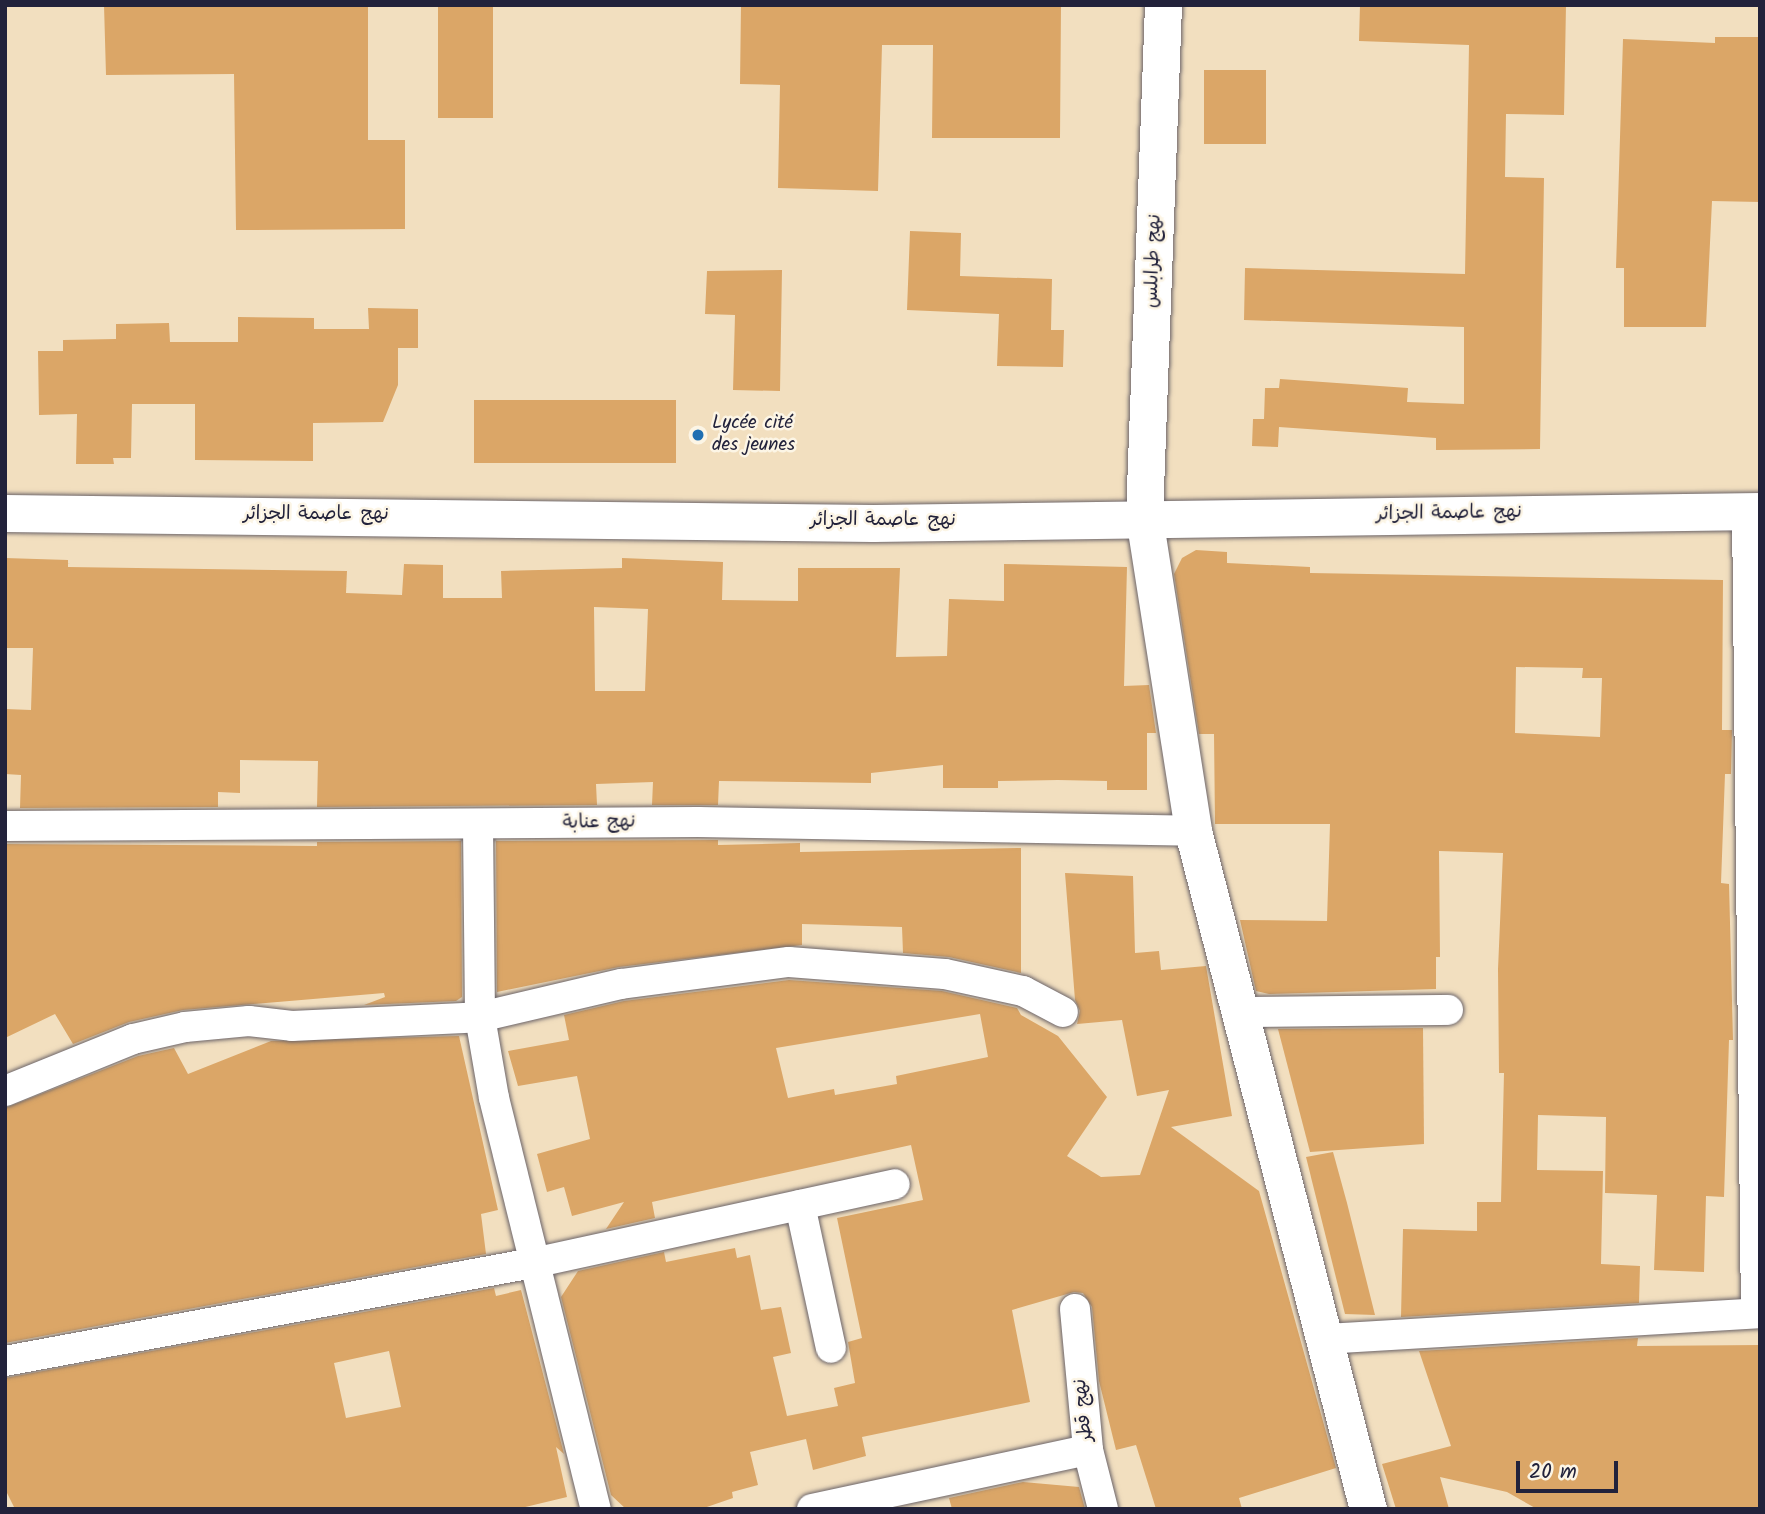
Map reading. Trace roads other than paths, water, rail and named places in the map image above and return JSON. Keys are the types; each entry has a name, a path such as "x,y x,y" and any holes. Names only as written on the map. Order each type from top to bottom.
{"street":[{"name":"نهج طرابلس","path":"1163,5 1144,517 1193,831 1368,1509"},
{"name":"نهج عاصمة الجزائر","path":"5,513 873,523 1144,517 1753,511"},
{"path":"1325,1339 1758,1314 1753,511"},
{"name":"نهج عنابة","path":"5,826 698,822 1193,831"},
{"path":"478,825 480,1017 494,1098 538,1262 596,1509"},
{"path":"5,1091 133,1039 185,1027 249,1021 292,1026 480,1017 621,984 789,962 945,974 1023,991 1063,1012"},
{"path":"1241,1012 1448,1010"},
{"path":"5,1362 538,1262 895,1184"},
{"path":"800,1205 831,1348"},
{"name":"نهج قطر","path":"1075,1309 1088,1450 1103,1509"},
{"path":"812,1509 1088,1450"}],"place":[{"name":"Lycée cité des jeunes","path":"698,435"}]}
